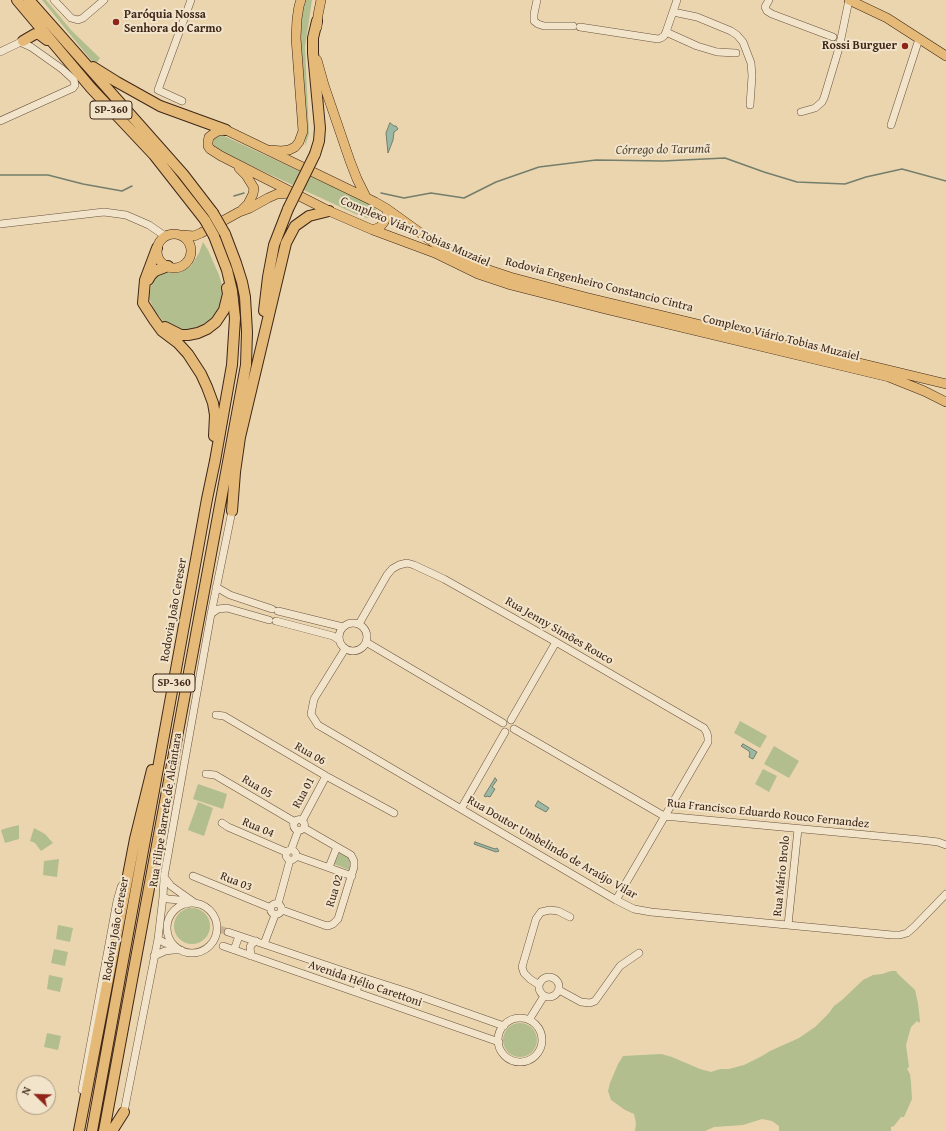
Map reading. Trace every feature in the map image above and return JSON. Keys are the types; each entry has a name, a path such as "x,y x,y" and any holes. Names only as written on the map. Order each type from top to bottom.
{"highway":[{"path":"22,42 29,32 29,23 23,3"},
{"name":"SP-360","path":"23,3 62,54 91,88 154,155 224,234 242,282 245,297 247,327 246,365 229,456"},
{"name":"SP-360","path":"23,3 82,59 183,174 209,217"},
{"path":"229,456 256,371 268,277 274,245 288,209 315,154 319,141 320,128 313,53 313,38 317,21"},
{"path":"22,42 35,34 39,34 49,41 62,54"},
{"path":"82,59 116,82 160,106 226,130"},
{"path":"232,511 235,472 240,437 286,243 295,226 309,216 328,210"},
{"name":"Rodovia João Cereser","path":"92,1131 232,365 235,318 232,291 209,217"},
{"path":"157,248 145,280 143,303 162,331 178,343 188,354 207,387 213,403 215,415 215,461"},
{"path":"144,287 155,271 168,266"},
{"path":"158,325 181,334 188,335 208,329 216,322 224,310 228,294 226,270"},
{"name":"Rodovia João Cereser","path":"104,1131 229,456"},
{"path":"79,1131 135,839 155,756 166,724"},
{"path":"112,1131 124,1112"}],"main road":[{"path":"264,149 281,151 289,150 295,147 299,142 303,131 296,38 297,19 301,0"},
{"path":"321,0 317,21 316,47 319,68 350,161 366,197"},
{"path":"849,0 887,18 946,56"},
{"name":"Rodovia Engenheiro Constancio Cintra","path":"226,130 366,197 387,209 433,242 450,252 489,270 578,295 946,384"},
{"name":"Complexo Viário Tobias Muzaiel","path":"226,130 218,131 210,137 208,146 214,153 328,210 373,230 435,253 478,274 510,285 570,301 889,378 924,391 946,402"},
{"name":"Complexo Viário Tobias Muzaiel","path":"235,163 246,175 254,188 248,204 239,212"},
{"name":"Complexo Viário Tobias Muzaiel","path":"201,233 239,212 277,194 292,193"},
{"path":"373,230 384,222 387,215 387,209"},
{"path":"176,233 194,236 201,233 191,256 184,265 173,268 163,263 160,259 157,248 162,239 166,236 176,233"},
{"path":"182,235 189,240 191,245 191,256"}],"street":[{"path":"54,0 68,16 74,20 83,18 104,0"},
{"path":"182,101 158,90 191,0"},
{"path":"537,0 534,21 544,26 576,27 658,38 664,36 666,32 676,0"},
{"path":"769,0 765,7 767,11 772,14 833,37"},
{"path":"801,112 815,108 824,98 839,48 849,0"},
{"path":"672,12 697,17 731,31 743,42 751,63 752,76 750,105"},
{"path":"666,32 697,46 717,52 736,53"},
{"path":"891,125 919,40"},
{"path":"0,52 22,42 62,69 74,80 75,85 73,88 0,121"},
{"path":"0,224 104,212 126,215 149,225 166,236"},
{"name":"Rua Filipe Barrete de Alcântara","path":"124,1112 158,939 164,877 216,587 232,511"},
{"name":"Rua Jenny Simões Rouco","path":"358,624 392,569 407,563 414,565 444,579 704,728 707,733 708,742 664,816"},
{"path":"216,587 230,595 262,606 343,627"},
{"path":"227,608 230,595"},
{"path":"259,617 262,606"},
{"path":"211,614 218,609 227,608 333,636 339,640 345,649 349,650 357,650 363,646 367,637 363,627 358,624 350,623 343,627 339,640"},
{"path":"287,624 289,614"},
{"path":"366,642 503,723"},
{"path":"511,720 556,642"},
{"name":"Rua Doutor Umbelindo de Araújo Vilar","path":"345,649 314,699 312,714 318,725 616,900 634,909 788,926 900,935 906,933 914,927 946,894"},
{"name":"Rua 06","path":"216,715 224,716 326,776 394,813"},
{"path":"503,723 506,720 511,720"},
{"path":"505,732 510,733 514,729 515,724 511,720"},
{"path":"503,723 502,728 505,732"},
{"name":"Rua Francisco Eduardo Rouco Fernandez","path":"514,729 664,816 921,840 938,842 946,845"},
{"path":"461,809 505,732"},
{"name":"Rua 05","path":"206,774 215,775 295,822"},
{"name":"Rua 01","path":"302,821 326,776"},
{"path":"616,900 664,816"},
{"path":"264,944 281,907 278,904 291,855 301,830 305,824 298,820 295,822 294,828 301,830 337,847 329,868"},
{"name":"Rua 04","path":"222,823 291,855 352,876"},
{"name":"Rua Mário Brolo","path":"788,926 798,829"},
{"name":"Rua 02","path":"278,912 324,925 331,925 336,922 355,865 351,855 337,847"},
{"path":"75,1131 117,901 121,887 129,874"},
{"name":"Rua 03","path":"193,876 271,908"},
{"path":"164,877 171,886 191,904"},
{"path":"163,897 204,906 212,913 219,929 216,936 217,945 195,953 182,950 173,944 168,932 170,917 174,911 180,906 191,904"},
{"path":"278,904 273,904 271,908 272,912 278,912"},
{"path":"539,985 524,974 522,967 536,918 541,912 550,910 558,911 570,917"},
{"name":"Avenida Hélio Carettoni","path":"228,932 408,992 504,1026"},
{"path":"234,950 239,936"},
{"path":"158,939 165,943 173,944"},
{"path":"251,956 250,947 256,941"},
{"name":"Avenida Hélio Carettoni","path":"217,945 499,1042"},
{"path":"154,956 165,951 182,950"},
{"path":"559,990 581,1002 590,1003 595,1001 620,966 639,952"},
{"path":"356,992 361,977"},
{"path":"552,977 559,983 559,990 554,995 548,997 544,996 540,991 539,985 542,979 552,977"},
{"path":"530,1020 544,996"},
{"path":"523,1018 530,1020 540,1030 542,1036 540,1050 536,1055 524,1062 510,1059 501,1049 499,1042 499,1036 504,1026 509,1021 516,1019 523,1018"}],"shaded area":[{"path":"42,0 46,0 71,30 100,58 95,65"},
{"path":"304,0 312,0 305,47 309,134 305,146 306,123 300,53 302,8"},
{"path":"390,123 398,129 394,132 393,140 388,153 386,133"},
{"path":"222,135 372,205 376,209 373,217 362,217 217,150 212,145 215,136"},
{"path":"203,242 219,275 223,288 222,305 218,315 209,324 198,329 187,330 166,325 154,310 149,298 154,278 161,272 175,273 183,271 191,266 199,253"},
{"path":"740,721 767,736 760,748 734,733"},
{"path":"743,744 757,752 753,759 749,757 749,751 741,746"},
{"path":"774,746 799,761 789,778 764,764"},
{"path":"763,769 777,776 769,792 755,784"},
{"path":"495,778 497,780 492,787 495,789 490,797 484,796"},
{"path":"198,784 227,794 223,809 193,799"},
{"path":"538,801 549,808 546,812 535,806"},
{"path":"198,802 213,808 204,836 188,830"},
{"path":"19,825 19,839 5,843 1,830"},
{"path":"34,828 45,834 53,843 41,851 35,843 30,841"},
{"path":"475,842 495,849 497,848 499,851 496,852 474,844"},
{"path":"340,851 348,856 352,865 349,870 334,864"},
{"path":"59,859 57,877 43,875 44,861"},
{"path":"196,908 205,913 209,919 209,933 205,939 196,944 188,944 179,939 175,933 174,922 179,913 185,909"},
{"path":"58,925 73,928 70,942 56,939"},
{"path":"54,949 68,952 65,966 51,963"},
{"path":"896,971 915,990 920,1021 919,1023 917,1021 911,1027 906,1045 909,1067 907,1069 910,1074 912,1099 904,1117 901,1117 894,1126 891,1127 891,1131 779,1131 779,1126 772,1121 762,1119 743,1125 714,1127 705,1131 635,1131 636,1123 634,1114 625,1110 611,1100 608,1091 610,1083 623,1056 661,1054 711,1072 744,1065 799,1038 815,1027 834,1006 863,980 873,975"},
{"path":"49,975 63,978 60,992 47,989"},
{"path":"523,1023 530,1025 535,1030 537,1040 535,1050 530,1055 517,1057 510,1055 505,1050 503,1037 505,1030 510,1025"},
{"path":"47,1033 61,1036 58,1050 44,1047"}],"waterway":[{"name":"Córrego do Tarumã","path":"381,193 404,198 431,193 464,198 496,182 539,167 596,160 663,161 725,158 797,182 845,184 866,177 902,169 946,181"},
{"name":"Córrego do Tarumã","path":"0,175 48,175 83,184 122,191 132,186"},
{"name":"Córrego do Tarumã","path":"234,196 244,193"}],"tunnel":[{"path":"220,929 228,932"}],"place":[{"name":"Paróquia Nossa Senhora do Carmo","path":"116,22"},
{"name":"Rossi Burguer","path":"905,46"}]}
